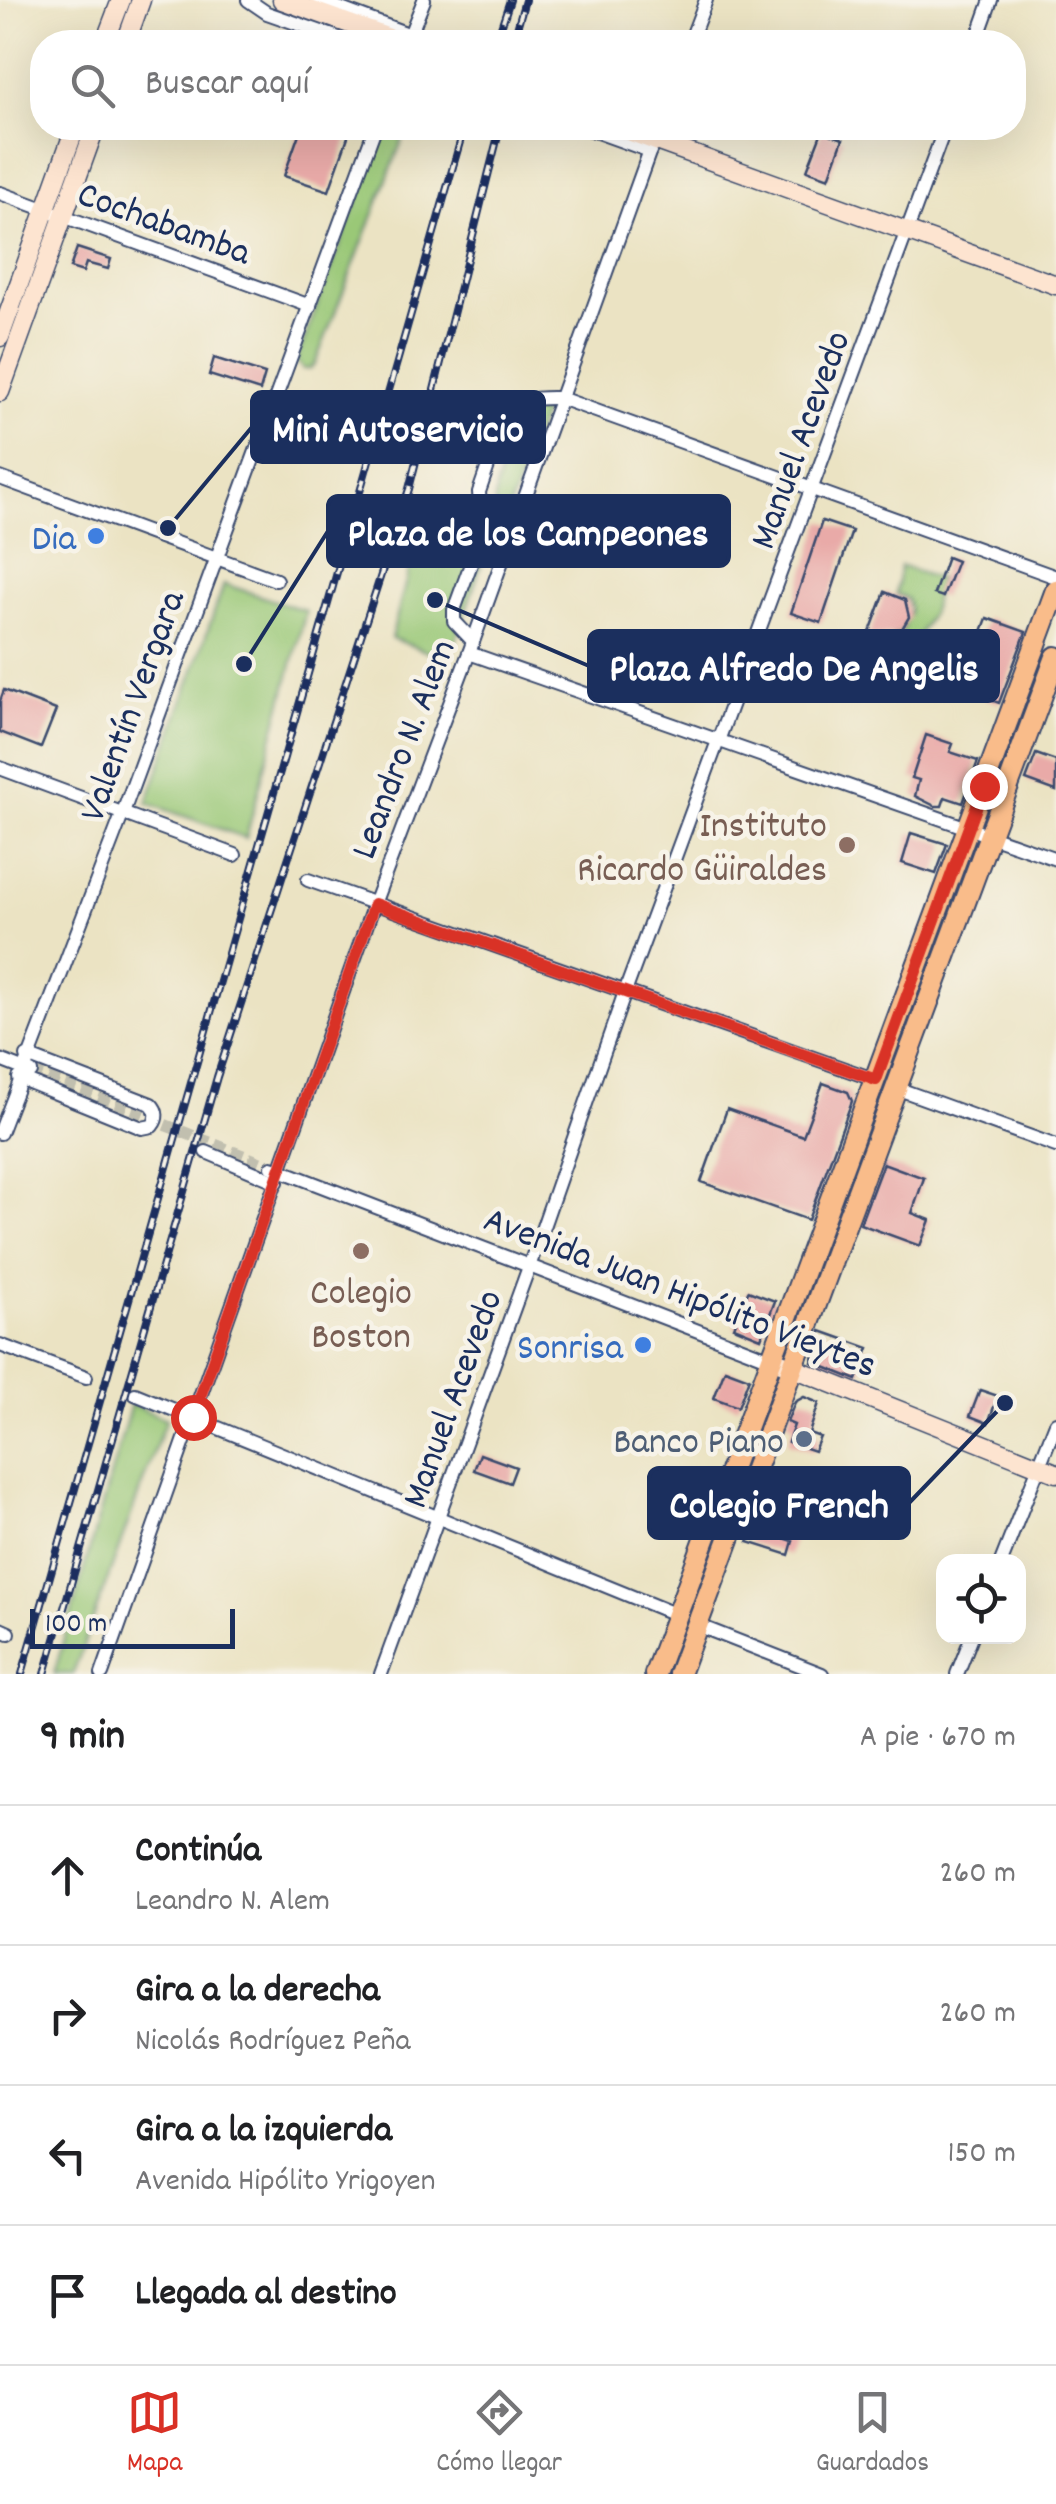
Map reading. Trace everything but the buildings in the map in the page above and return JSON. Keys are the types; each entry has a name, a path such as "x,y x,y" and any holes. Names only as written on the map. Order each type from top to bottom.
{"main road":[{"path":"679,1674 876,1080 1056,590"},
{"path":"655,1674 896,1088 1056,656"}],"street":[{"path":"109,30 120,0"},
{"path":"130,30 141,0"},
{"path":"248,0 267,13 316,30"},
{"path":"282,0 378,30"},
{"path":"317,0 385,30"},
{"path":"407,30 424,0"},
{"path":"695,30 706,0"},
{"path":"980,30 991,0"},
{"path":"0,392 55,212 72,140"},
{"path":"0,337 90,140"},
{"name":"Valentín Vergara","path":"0,1133 122,815 371,140"},
{"name":"Leandro N. Alem","path":"105,1673 277,1173 654,140"},
{"path":"657,140 1056,285"},
{"name":"Manuel Acevedo","path":"381,1674 625,992 941,140"},
{"name":"Cochabamba","path":"0,192 310,306"},
{"path":"1056,577 560,398 519,402 504,416 479,492 482,534 454,610 454,621 471,647 1056,859"},
{"path":"0,478 276,580"},
{"path":"0,768 235,855"},
{"path":"308,880 876,1080"},
{"path":"0,1060 151,1104 156,1119 152,1126 142,1128 25,1069"},
{"path":"896,1088 1056,1146"},
{"name":"Avenida Juan Hipólito Vieytes","path":"206,1152 277,1173 530,1264 1047,1470"},
{"path":"0,1344 86,1377"},
{"path":"135,1394 676,1616"},
{"path":"1005,1554 1047,1470 1056,1423"},
{"path":"697,1624 822,1674"},
{"path":"957,1674 969,1644"}],"green space":[{"path":"380,140 402,140 315,364 303,369 296,361"},
{"path":"545,408 505,520 496,520 496,492 509,449 532,412"},
{"path":"436,521 477,533 483,560 449,660 391,638 412,558 424,561"},
{"path":"900,566 939,579 931,613 913,644 894,635 903,631 910,610 907,599 896,594"},
{"path":"224,584 306,611 246,838 147,803"},
{"path":"131,1404 166,1419 73,1674 54,1674"}],"tunnel":[{"path":"31,1072 272,1167"}],"railway":[{"path":"500,30 510,0"},
{"path":"516,30 525,0"},
{"path":"22,1674 461,140"},
{"path":"45,1674 217,1077 409,489 497,140"}],"place":[{"name":"Mini Autoservicio","path":"168,528"},
{"name":"Dia","path":"96,536"},
{"name":"Plaza Alfredo De Angelis","path":"435,600"},
{"name":"Plaza de los Campeones","path":"244,664"},
{"name":"Instituto Ricardo Güiraldes","path":"847,845"},
{"name":"Colegio Boston","path":"361,1251"},
{"name":"Sonrisa","path":"643,1345"},
{"name":"Colegio French","path":"1005,1403"},
{"name":"Banco Piano","path":"804,1439"}],"route":[{"path":"193,1417 374,904 876,1080 984,786"}]}
